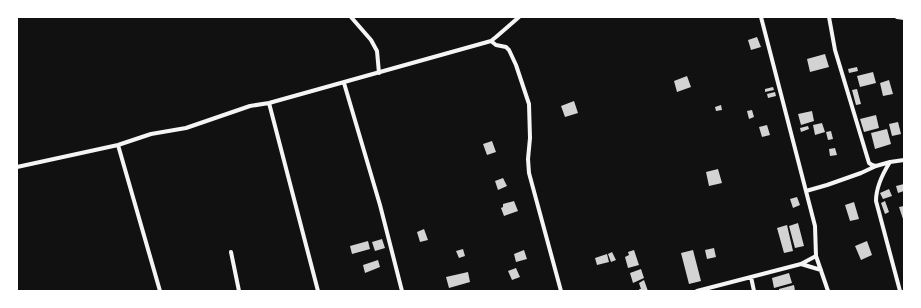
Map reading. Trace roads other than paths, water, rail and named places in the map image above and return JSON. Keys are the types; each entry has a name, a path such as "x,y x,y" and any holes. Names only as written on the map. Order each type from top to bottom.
{"street":[{"path":"351,17 371,40 377,51 379,73"},
{"path":"17,168 118,145 151,134 186,128 250,106 269,103 344,83 490,40 496,37 519,17"},
{"path":"762,17 815,226 816,256 828,291"},
{"path":"829,17 835,50 869,163 876,166"},
{"path":"897,17 904,18"},
{"path":"490,40 496,45 506,47 509,50 516,65 529,104 529,173 561,291"},
{"path":"344,83 380,205 402,291"},
{"path":"269,103 318,291"},
{"path":"118,145 160,291"},
{"path":"806,191 861,174 876,166 904,160"},
{"path":"890,162 878,187 876,201 900,291"},
{"path":"231,252 239,291"},
{"path":"697,291 801,264 816,256"},
{"path":"801,264 821,270"},
{"path":"750,277 754,291"}]}
